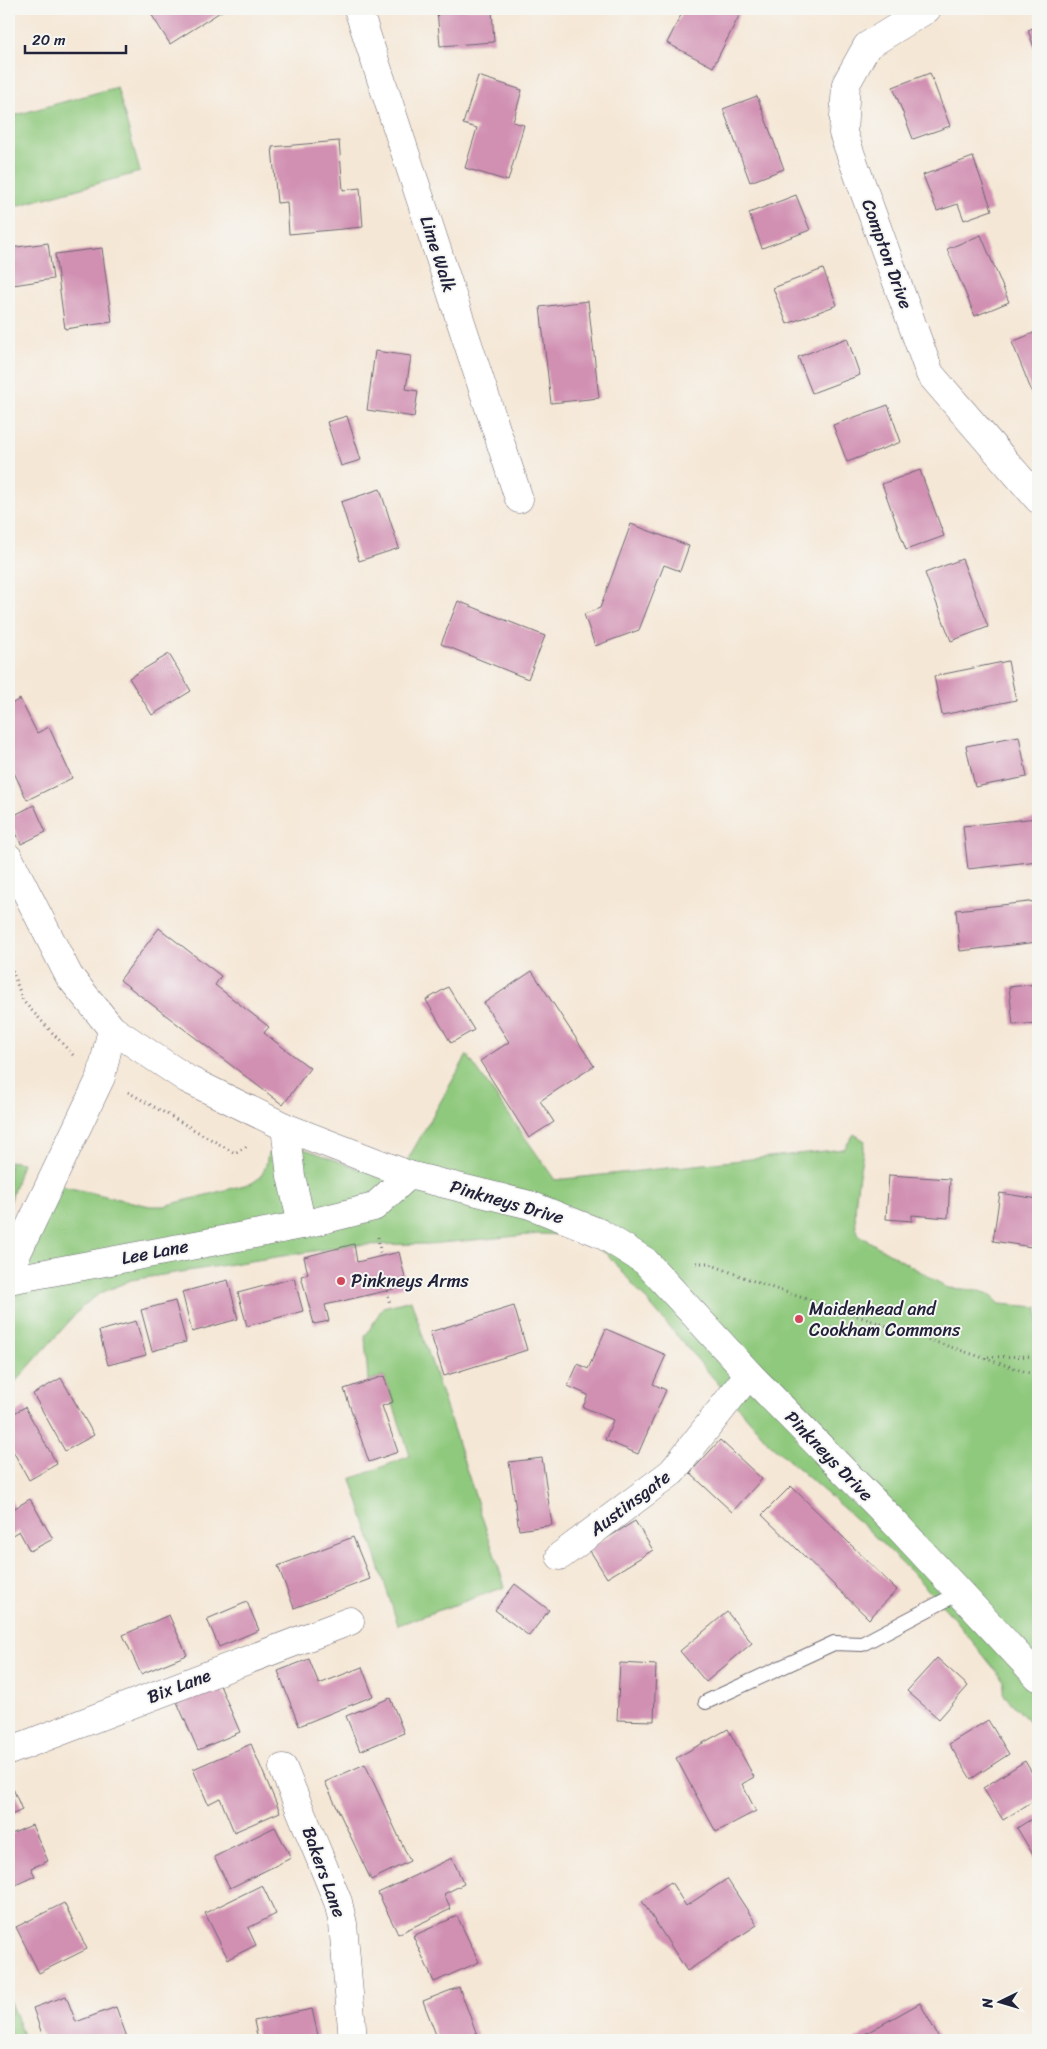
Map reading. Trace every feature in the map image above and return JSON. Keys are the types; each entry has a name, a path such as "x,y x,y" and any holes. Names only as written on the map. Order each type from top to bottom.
{"street":[{"name":"Lime Walk","path":"358,9 518,499"},
{"name":"Compton Drive","path":"927,9 867,46 846,84 843,133 930,374 1038,499"},
{"name":"Pinkneys Drive","path":"9,858 69,976 112,1029 187,1079 284,1127 408,1175 530,1205 600,1232 645,1261 749,1374 894,1522 1038,1677"},
{"path":"9,1270 101,1076 112,1029"},
{"path":"284,1127 290,1176 302,1225"},
{"name":"Lee Lane","path":"9,1280 302,1225 374,1207 408,1175"},
{"name":"Austinsgate","path":"560,1556 672,1472 749,1374"},
{"name":"Bix Lane","path":"9,1751 350,1621"},
{"name":"Bakers Lane","path":"283,1768 338,1902 343,1924 353,2040"}],"lane":[{"path":"706,1702 834,1643 862,1644 959,1593"}],"path":[{"path":"645,1261 707,1263 764,1285 1038,1376"},
{"path":"387,1291 390,1305"},
{"path":"985,1357 1038,1356"}],"green space":[{"path":"117,87 140,172 9,208 9,117"},
{"path":"467,1055 555,1180 844,1149 854,1134 865,1141 855,1218 860,1236 948,1288 977,1290 989,1294 1000,1304 1038,1307 1038,1731 1003,1694 1004,1681 952,1616 917,1578 866,1528 769,1443 607,1254 586,1242 564,1235 540,1234 430,1244 352,1245 131,1280 99,1294 83,1306 9,1389 9,1258 34,1199 43,1161 45,1174 57,1185 150,1206 164,1206 252,1183 260,1177 264,1170 268,1153 302,1148 395,1182"},
{"path":"9,1161 22,1163 9,1206"},
{"path":"411,1300 505,1587 398,1625 351,1479 410,1456 384,1376 368,1381 365,1337 383,1307"},
{"path":"9,2000 25,2040 9,2040"}],"building":[{"path":"148,9 225,9 170,44"},
{"path":"437,9 492,9 494,42 440,46"},
{"path":"684,9 728,9 740,14 713,67 667,43"},
{"path":"1038,26 1038,59 1028,30"},
{"path":"930,73 950,126 913,139 893,87"},
{"path":"478,76 522,90 513,122 524,125 508,181 465,168 477,128 463,124"},
{"path":"757,96 784,169 750,182 723,109"},
{"path":"339,141 343,190 360,188 363,227 289,234 287,202 277,203 272,147"},
{"path":"973,157 992,210 964,220 958,204 937,211 923,175"},
{"path":"796,195 810,230 762,248 749,213"},
{"path":"981,235 1009,302 975,316 947,249"},
{"path":"48,243 53,279 13,285 9,248"},
{"path":"102,248 112,322 65,329 55,254"},
{"path":"823,269 837,305 787,324 773,288"},
{"path":"588,301 599,398 551,403 540,307"},
{"path":"1038,331 1038,407 1012,342"},
{"path":"847,338 860,375 812,393 798,357"},
{"path":"375,351 411,356 406,389 418,391 414,417 367,410"},
{"path":"888,405 901,442 847,462 833,425"},
{"path":"347,416 361,460 341,466 327,422"},
{"path":"920,470 944,536 906,550 882,484"},
{"path":"380,489 399,548 359,561 341,502"},
{"path":"631,524 689,546 680,571 664,565 639,630 595,646 584,614 600,608"},
{"path":"962,559 988,627 951,641 925,573"},
{"path":"458,601 545,636 528,679 441,644"},
{"path":"169,654 191,691 152,715 129,678"},
{"path":"1008,661 1016,700 942,715 934,676"},
{"path":"20,699 37,733 49,727 72,778 27,800 9,762 9,705"},
{"path":"1019,736 1027,777 975,787 966,746"},
{"path":"34,805 46,832 21,844 9,818"},
{"path":"1037,818 1038,861 968,869 963,826"},
{"path":"1038,901 1038,942 960,951 956,910"},
{"path":"159,928 221,976 215,985 269,1027 264,1033 310,1068 283,1105 120,980"},
{"path":"532,971 594,1066 540,1101 554,1122 529,1138 480,1061 509,1042 484,1003"},
{"path":"1038,984 1038,1023 1013,1025 1009,987"},
{"path":"448,987 474,1030 451,1043 426,1000"},
{"path":"889,1175 950,1179 948,1218 912,1215 912,1221 886,1219"},
{"path":"1000,1193 1038,1199 1038,1248 993,1241"},
{"path":"354,1244 357,1262 399,1252 407,1286 325,1305 329,1321 314,1324 301,1276 308,1274 304,1257"},
{"path":"294,1278 303,1311 247,1326 238,1293"},
{"path":"228,1280 238,1319 192,1332 182,1292"},
{"path":"175,1301 186,1342 152,1351 141,1310"},
{"path":"514,1306 527,1350 444,1376 430,1332"},
{"path":"136,1321 146,1355 108,1365 99,1331"},
{"path":"606,1329 666,1355 653,1384 666,1390 638,1454 605,1440 613,1420 583,1407 588,1395 568,1386 578,1364 588,1369"},
{"path":"384,1376 393,1402 382,1406 398,1452 369,1462 344,1389"},
{"path":"61,1378 94,1435 65,1451 33,1394"},
{"path":"25,1407 57,1464 29,1480 9,1444 9,1416"},
{"path":"720,1440 762,1479 732,1512 690,1473"},
{"path":"542,1458 552,1525 519,1530 509,1462"},
{"path":"791,1486 897,1590 869,1619 762,1515"},
{"path":"9,1497 15,1508 30,1499 53,1539 30,1551 19,1531 9,1537"},
{"path":"635,1521 653,1550 607,1578 589,1549"},
{"path":"353,1537 370,1579 294,1608 278,1566"},
{"path":"515,1584 549,1610 529,1636 495,1610"},
{"path":"247,1602 259,1630 219,1647 207,1619"},
{"path":"727,1612 752,1643 706,1682 680,1651"},
{"path":"169,1615 187,1655 141,1674 123,1635"},
{"path":"937,1658 968,1686 939,1719 907,1691"},
{"path":"309,1659 319,1684 362,1667 373,1696 299,1726 278,1671"},
{"path":"620,1663 656,1665 654,1721 617,1720"},
{"path":"219,1683 240,1732 198,1750 177,1702"},
{"path":"390,1698 404,1733 360,1751 346,1716"},
{"path":"988,1720 1009,1754 971,1779 949,1744"},
{"path":"728,1729 754,1777 742,1784 756,1811 716,1832 676,1758"},
{"path":"251,1744 280,1812 234,1832 220,1798 208,1804 193,1769"},
{"path":"1025,1761 1038,1783 1038,1798 1003,1820 983,1788"},
{"path":"365,1764 410,1861 371,1880 325,1782"},
{"path":"9,1779 22,1810 9,1816"},
{"path":"1038,1815 1038,1860 1037,1861 1017,1828"},
{"path":"32,1825 48,1861 31,1868 35,1876 9,1888 9,1835"},
{"path":"275,1827 291,1858 230,1888 214,1857"},
{"path":"452,1858 464,1884 444,1894 451,1909 398,1934 378,1893"},
{"path":"727,1879 757,1925 687,1971 642,1901 671,1882 686,1906"},
{"path":"262,1885 276,1914 248,1928 256,1945 228,1959 205,1913"},
{"path":"64,1903 87,1949 39,1973 16,1927"},
{"path":"457,1916 479,1962 434,1982 413,1936"},
{"path":"459,1987 479,2040 438,2040 423,2001"},
{"path":"66,1996 76,2022 116,2007 128,2040 44,2040 33,2008"},
{"path":"920,2003 940,2040 854,2040"},
{"path":"312,2009 319,2040 258,2040 254,2021"}],"place":[{"name":"Pinkneys Arms","path":"341,1281"},
{"name":"Maidenhead and Cookham Commons","path":"799,1319"}]}
